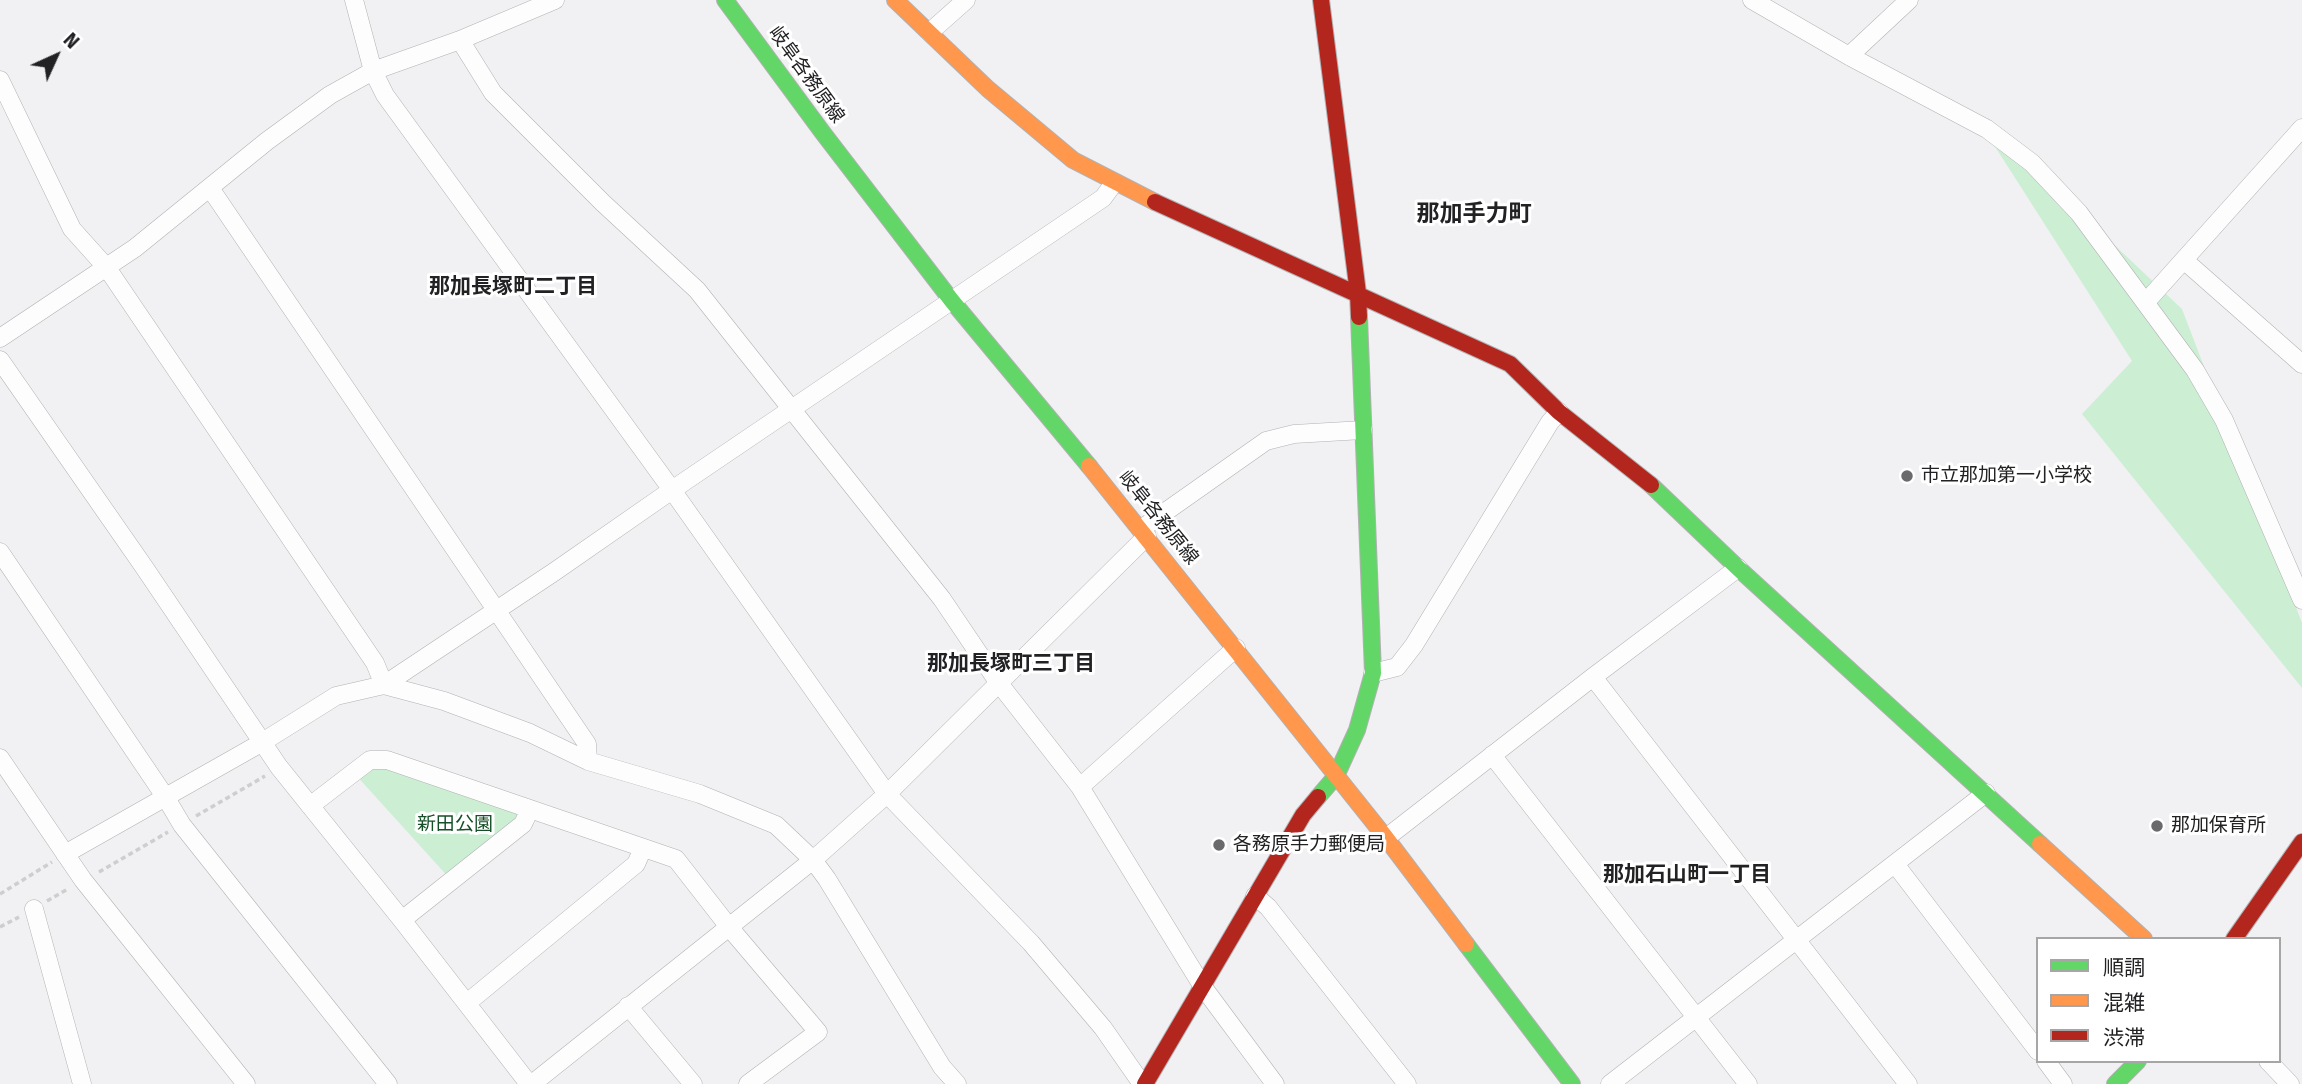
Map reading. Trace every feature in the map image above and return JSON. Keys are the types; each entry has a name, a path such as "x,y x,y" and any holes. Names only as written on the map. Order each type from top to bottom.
{"street":[{"path":"354,0 373,71 385,95 887,793 1031,943 1103,1028 1144,1084 1303,815 1336,776 1357,730 1373,673 1357,293 1321,0"},
{"path":"0,338 107,268 289,124 330,95 373,71 460,40 555,0"},
{"name":"岐阜各務原線","path":"725,0 951,301 1144,532 1386,838 1572,1084"},
{"path":"895,0 988,89 1073,160 1114,183 1289,265 1510,363 1559,412 1639,473 1738,568 2142,937"},
{"path":"930,32 966,0"},
{"path":"1752,0 1849,56 1987,129 2032,163 2079,213 2195,370 2224,420 2302,600"},
{"path":"1849,56 1909,0"},
{"path":"460,40 493,93 603,203 697,290 942,599 998,682 1080,787 1203,987 1275,1084"},
{"path":"0,80 72,229 107,268 375,663 384,685"},
{"path":"2146,302 2186,261 2302,128"},
{"path":"65,854 261,743 336,696 384,685 1104,198 1114,183"},
{"path":"210,188 587,744 588,761"},
{"path":"2186,261 2302,365"},
{"path":"0,360 144,567 261,743 531,1084 813,860 887,793 1144,532 1266,441 1294,434 1363,430"},
{"path":"1373,673 1397,667 1414,645 1550,422 1559,412"},
{"path":"0,552 182,825 388,1084"},
{"path":"1386,838 1738,568"},
{"path":"1080,787 1236,649"},
{"path":"1593,677 1908,1084"},
{"path":"384,685 444,701 518,728 588,761 700,794 776,825 813,860 942,1067 957,1084"},
{"path":"1492,755 1748,1084"},
{"path":"0,758 83,880 246,1084"},
{"path":"310,806 370,760 387,760 676,859 729,927 818,1032 748,1084"},
{"path":"1610,1084 1986,793"},
{"path":"402,920 523,824 530,809"},
{"path":"2235,937 2302,842"},
{"path":"467,1003 636,864 643,848"},
{"path":"1895,864 2036,1048"},
{"path":"1255,896 1268,907 1407,1084"},
{"path":"34,909 82,1084"},
{"path":"628,1006 693,1084"},
{"path":"2047,1063 2063,1084"},
{"path":"2115,1084 2136,1063"},
{"path":"2270,1063 2290,1084"}],"path":[{"path":"0,927 279,767"},
{"path":"0,894 65,854"}],"green space":[{"path":"1971,109 2182,309 2302,623 2302,688 2082,414 2132,361"},
{"name":"新田公園","path":"370,760 530,809 451,880 354,773"}],"traffic: fast":[{"path":"725,0 952,301 1089,466"},
{"path":"1318,797 1336,776 1357,730 1373,673 1359,317"},
{"path":"1651,485 2040,844"},
{"path":"1466,944 1572,1084"},
{"path":"2115,1084 2136,1063"}],"traffic: slow":[{"path":"895,0 988,89 1073,160 1155,202"},
{"path":"1089,466 1386,838 1466,944"},
{"path":"2040,844 2142,937"}],"traffic: jam":[{"path":"1321,0 1359,317"},
{"path":"1155,202 1510,364 1559,412 1651,485"},
{"path":"1145,1084 1303,815 1318,797"},
{"path":"2235,937 2302,842"}],"place":[{"name":"市立那加第一小学校","path":"1907,476"},
{"name":"那加保育所","path":"2157,826"},
{"name":"各務原手力郵便局","path":"1219,845"}],"district":[{"name":"那加手力町","path":"1474,215"},
{"name":"那加長塚町二丁目","path":"513,287"},
{"name":"那加長塚町三丁目","path":"1011,664"},
{"name":"那加石山町一丁目","path":"1687,875"}]}
